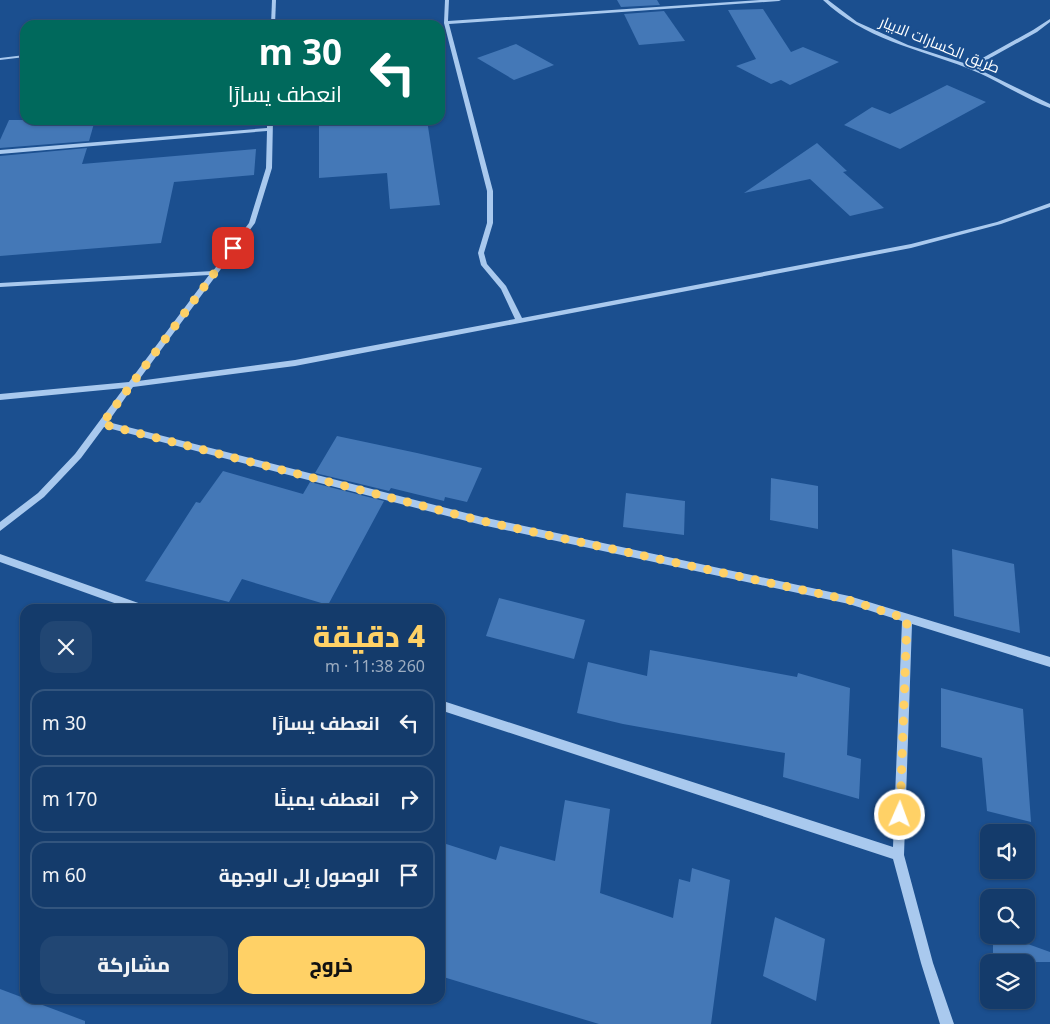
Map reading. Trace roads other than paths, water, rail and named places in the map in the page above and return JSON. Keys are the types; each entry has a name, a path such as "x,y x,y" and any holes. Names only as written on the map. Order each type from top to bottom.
{"street":[{"path":"273,20 274,0"},
{"path":"447,0 446,23 490,191 490,223 480,253 484,265 504,288 520,321"},
{"path":"446,23 779,0"},
{"name":"طريق الكسارات الابيار","path":"825,0 855,23 906,46 970,67 1050,106"},
{"path":"970,67 1035,31 1050,20"},
{"path":"0,59 20,57"},
{"path":"0,527 41,495 78,456 252,222 269,168 270,125"},
{"path":"0,152 270,129"},
{"path":"0,397 131,386 295,362 520,321 911,246 999,223 1050,204"},
{"path":"0,285 215,273"},
{"path":"102,424 482,521 849,600 1050,662"},
{"path":"0,558 130,604"},
{"path":"907,619 898,854 927,963 947,1024"},
{"path":"445,707 898,854"}]}
